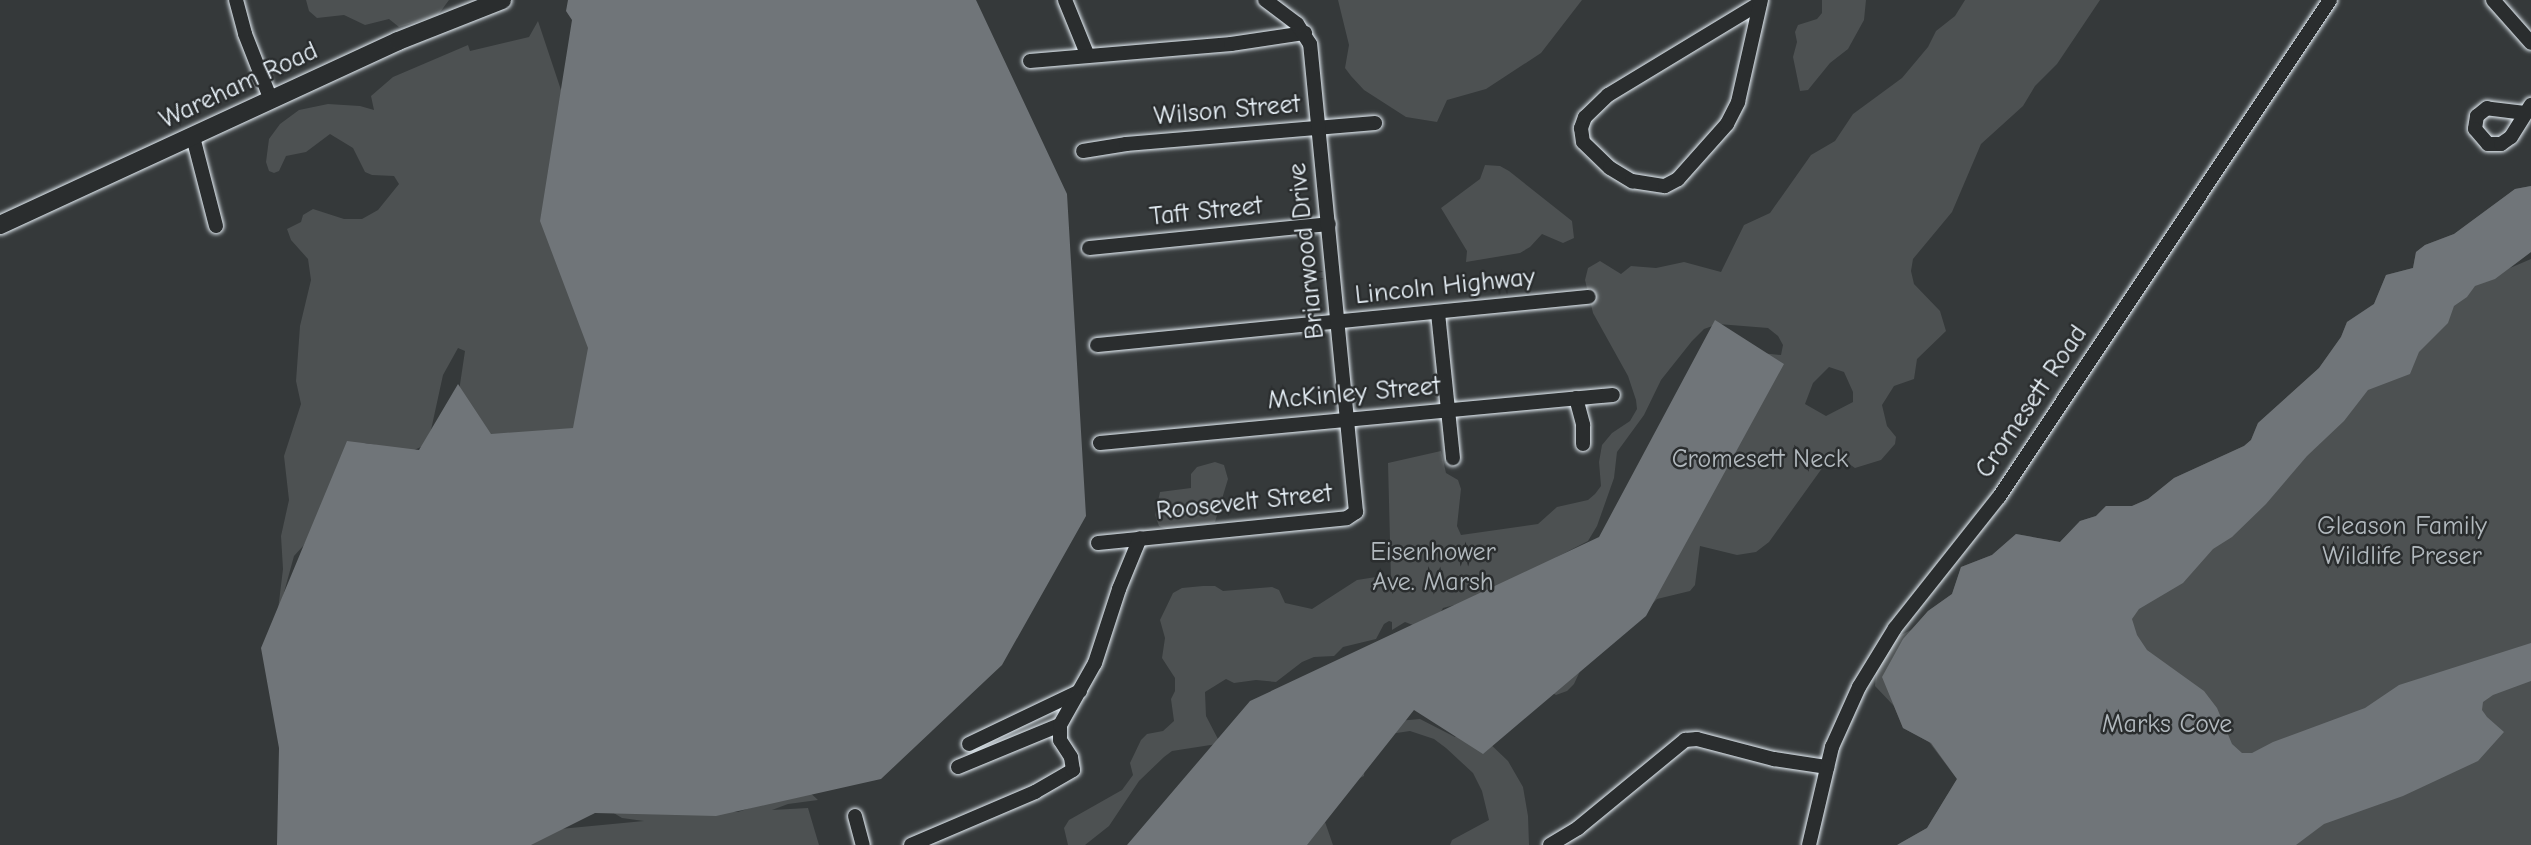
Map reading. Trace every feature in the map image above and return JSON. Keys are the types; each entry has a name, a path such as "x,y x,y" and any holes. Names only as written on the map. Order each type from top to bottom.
{"main road":[{"name":"Wareham Road","path":"0,225 398,41 502,0"}],"street":[{"path":"236,0 247,41 271,100"},
{"path":"1065,0 1087,54"},
{"path":"1265,0 1305,33"},
{"name":"Cromesett Road","path":"1809,845 1832,747 1859,687 1895,628 1998,497 2330,0"},
{"path":"2493,0 2531,44"},
{"path":"1761,2 1733,112 1719,133 1678,179 1665,186 1632,181 1610,168 1583,142 1580,128 1584,117 1608,95 1761,2"},
{"path":"1030,61 1087,54 1231,44 1305,33"},
{"name":"Briarwood Drive","path":"1305,33 1310,44 1320,127 1356,512 1353,516"},
{"name":"Wilson Street","path":"1083,151 1126,144 1375,123"},
{"path":"193,136 216,226"},
{"name":"Taft Street","path":"1089,248 1329,224"},
{"name":"Lincoln Highway","path":"1097,345 1589,297"},
{"path":"1438,313 1453,458"},
{"name":"McKinley Street","path":"1100,443 1612,395"},
{"path":"1576,398 1583,425 1583,444"},
{"name":"Roosevelt Street","path":"1098,543 1353,516"},
{"path":"911,845 1035,792 1073,770 1071,757 1060,740 1060,725 1096,663 1115,600 1140,538"},
{"path":"969,744 1080,691"},
{"path":"958,767 1060,725"},
{"path":"1550,845 1578,828 1685,740 1697,739 1774,759 1827,766"},
{"path":"855,816 863,845"}],"green space":[{"path":"306,0 449,0 438,15 399,27 389,19 365,25 344,15 317,18 309,11"},
{"path":"1338,0 1582,0 1541,53 1486,89 1447,100 1437,122 1406,117 1364,90 1351,76 1345,68 1349,45"},
{"path":"1822,0 1866,0 1864,20 1848,49 1830,63 1808,90 1800,91 1793,57 1797,42 1795,32 1798,25 1817,19 1822,13"},
{"path":"1965,0 2100,0 2057,64 2035,86 2023,106 1981,144 1952,212 1913,259 1911,271 1914,284 1940,311 1946,331 1917,359 1914,379 1894,386 1882,405 1887,426 1896,437 1895,444 1881,460 1855,468 1833,453 1769,542 1756,552 1737,555 1700,546 1695,585 1690,591 1657,599 1636,621 1622,629 1596,637 1574,684 1567,691 1556,695 1544,688 1528,690 1521,698 1528,712 1484,719 1481,731 1485,739 1508,761 1523,787 1529,845 1450,845 1452,840 1489,820 1482,791 1473,773 1446,748 1434,739 1410,731 1383,735 1366,746 1364,776 1345,785 1335,795 1325,822 1333,845 1294,845 1322,809 1324,787 1361,737 1386,722 1420,719 1455,737 1460,733 1460,714 1495,683 1503,688 1603,612 1632,605 1657,554 1662,513 1686,482 1700,455 1697,433 1709,416 1712,399 1726,391 1736,391 1741,376 1754,357 1761,353 1781,355 1783,345 1778,336 1768,328 1718,324 1704,329 1692,341 1661,380 1644,415 1617,452 1614,478 1597,526 1588,541 1557,557 1560,575 1536,584 1443,608 1433,626 1426,630 1405,622 1392,630 1392,622 1389,621 1384,624 1376,639 1343,647 1334,656 1314,657 1302,662 1276,682 1256,680 1234,683 1226,679 1205,692 1206,716 1219,741 1217,744 1172,751 1139,781 1109,826 1085,845 1068,845 1064,828 1069,820 1122,790 1133,775 1130,763 1141,740 1147,734 1163,731 1174,721 1171,699 1175,691 1175,678 1162,658 1165,638 1160,620 1173,593 1182,588 1203,586 1215,586 1223,591 1272,587 1279,590 1285,603 1312,609 1357,580 1376,577 1391,580 1388,463 1441,451 1446,473 1458,480 1461,489 1457,526 1461,535 1538,524 1557,507 1588,500 1601,486 1599,462 1602,445 1612,433 1630,421 1637,409 1628,376 1593,313 1585,280 1588,268 1600,261 1621,274 1631,266 1656,268 1684,262 1721,272 1744,225 1770,213 1811,155 1835,141 1853,114 1902,78 1928,47 1936,31 1955,16","holes":["1829,367 1844,372 1853,392 1853,402 1826,416 1805,404 1813,383"]},
{"path":"538,21 564,99 590,336 594,427 489,435 459,391 465,351 458,348 443,375 431,430 423,446 410,452 366,443 351,448 304,545 294,556 277,618 283,569 281,536 289,500 284,456 301,404 296,381 300,326 311,280 308,259 291,240 287,229 301,222 303,215 313,209 344,219 362,219 378,210 399,184 394,176 365,172 353,148 330,134 306,152 286,156 279,171 274,173 269,171 266,162 269,139 280,124 299,110 328,104 360,106 374,110 371,96 393,77 468,45 470,51 529,37"},
{"path":"1485,165 1500,166 1509,171 1572,221 1574,238 1563,243 1542,234 1520,253 1466,262 1467,251 1441,208 1480,179"},
{"path":"2531,186 2531,252 2510,268 2531,259 2531,845 2008,845 1929,742 1903,728 1894,706 1875,686 1877,661 1887,642 1913,629 1928,611 1952,594 1961,567 1992,555 2016,534 2060,542 2080,521 2096,516 2106,506 2132,506 2148,499 2174,478 2244,446 2251,440 2258,423 2319,368 2341,337 2347,322 2374,304 2386,275 2413,268 2416,252 2425,245 2454,234 2515,189"},
{"path":"1215,462 1224,465 1228,479 1215,522 1173,532 1159,526 1155,515 1160,492 1191,488 1191,474 1197,467"},
{"path":"1957,779 1962,825 1897,845 1927,828"},
{"path":"806,789 818,800 788,804 772,810 808,808 819,845 518,845 531,837 543,820 566,809 601,806 628,796 664,796 718,812 738,812","holes":["602,806 622,818 644,821 560,829 577,818 593,814"]}],"shaded area":[{"path":"568,0 976,0 1067,194 1086,516 1002,665 881,779 716,816 595,813 531,845 277,845 279,748 261,648 347,441 419,450 458,384 491,434 573,428 588,348 540,221 572,20 566,11"},
{"path":"2531,186 2531,252 2495,279 2475,286 2467,297 2454,306 2448,323 2419,352 2410,374 2368,390 2344,421 2307,456 2266,504 2232,537 2213,549 2183,583 2139,609 2132,619 2137,635 2147,650 2204,691 2217,708 2232,744 2242,753 2252,753 2273,742 2365,708 2399,685 2531,643 2531,681 2493,695 2483,702 2482,710 2504,732 2478,761 2403,796 2324,824 2296,845 1897,845 1927,828 1957,779 1931,743 1903,728 1882,677 1903,639 1928,611 1952,594 1961,567 1992,555 2016,534 2060,542 2080,521 2096,516 2106,506 2132,506 2148,499 2174,478 2244,446 2251,440 2258,423 2319,368 2341,337 2347,322 2374,304 2386,275 2413,268 2416,252 2425,245 2454,234 2515,189"},
{"path":"1715,320 1784,364 1646,616 1483,754 1414,710 1307,845 1127,845 1250,701 1599,537"}],"park label":[{"name":"Cromesett Neck","path":"1760,460"},
{"name":"Gleason Family Wildlife Preser","path":"2402,542"},
{"name":"Eisenhower Ave. Marsh","path":"1433,568"},
{"name":"Marks Cove","path":"2167,725"}]}
